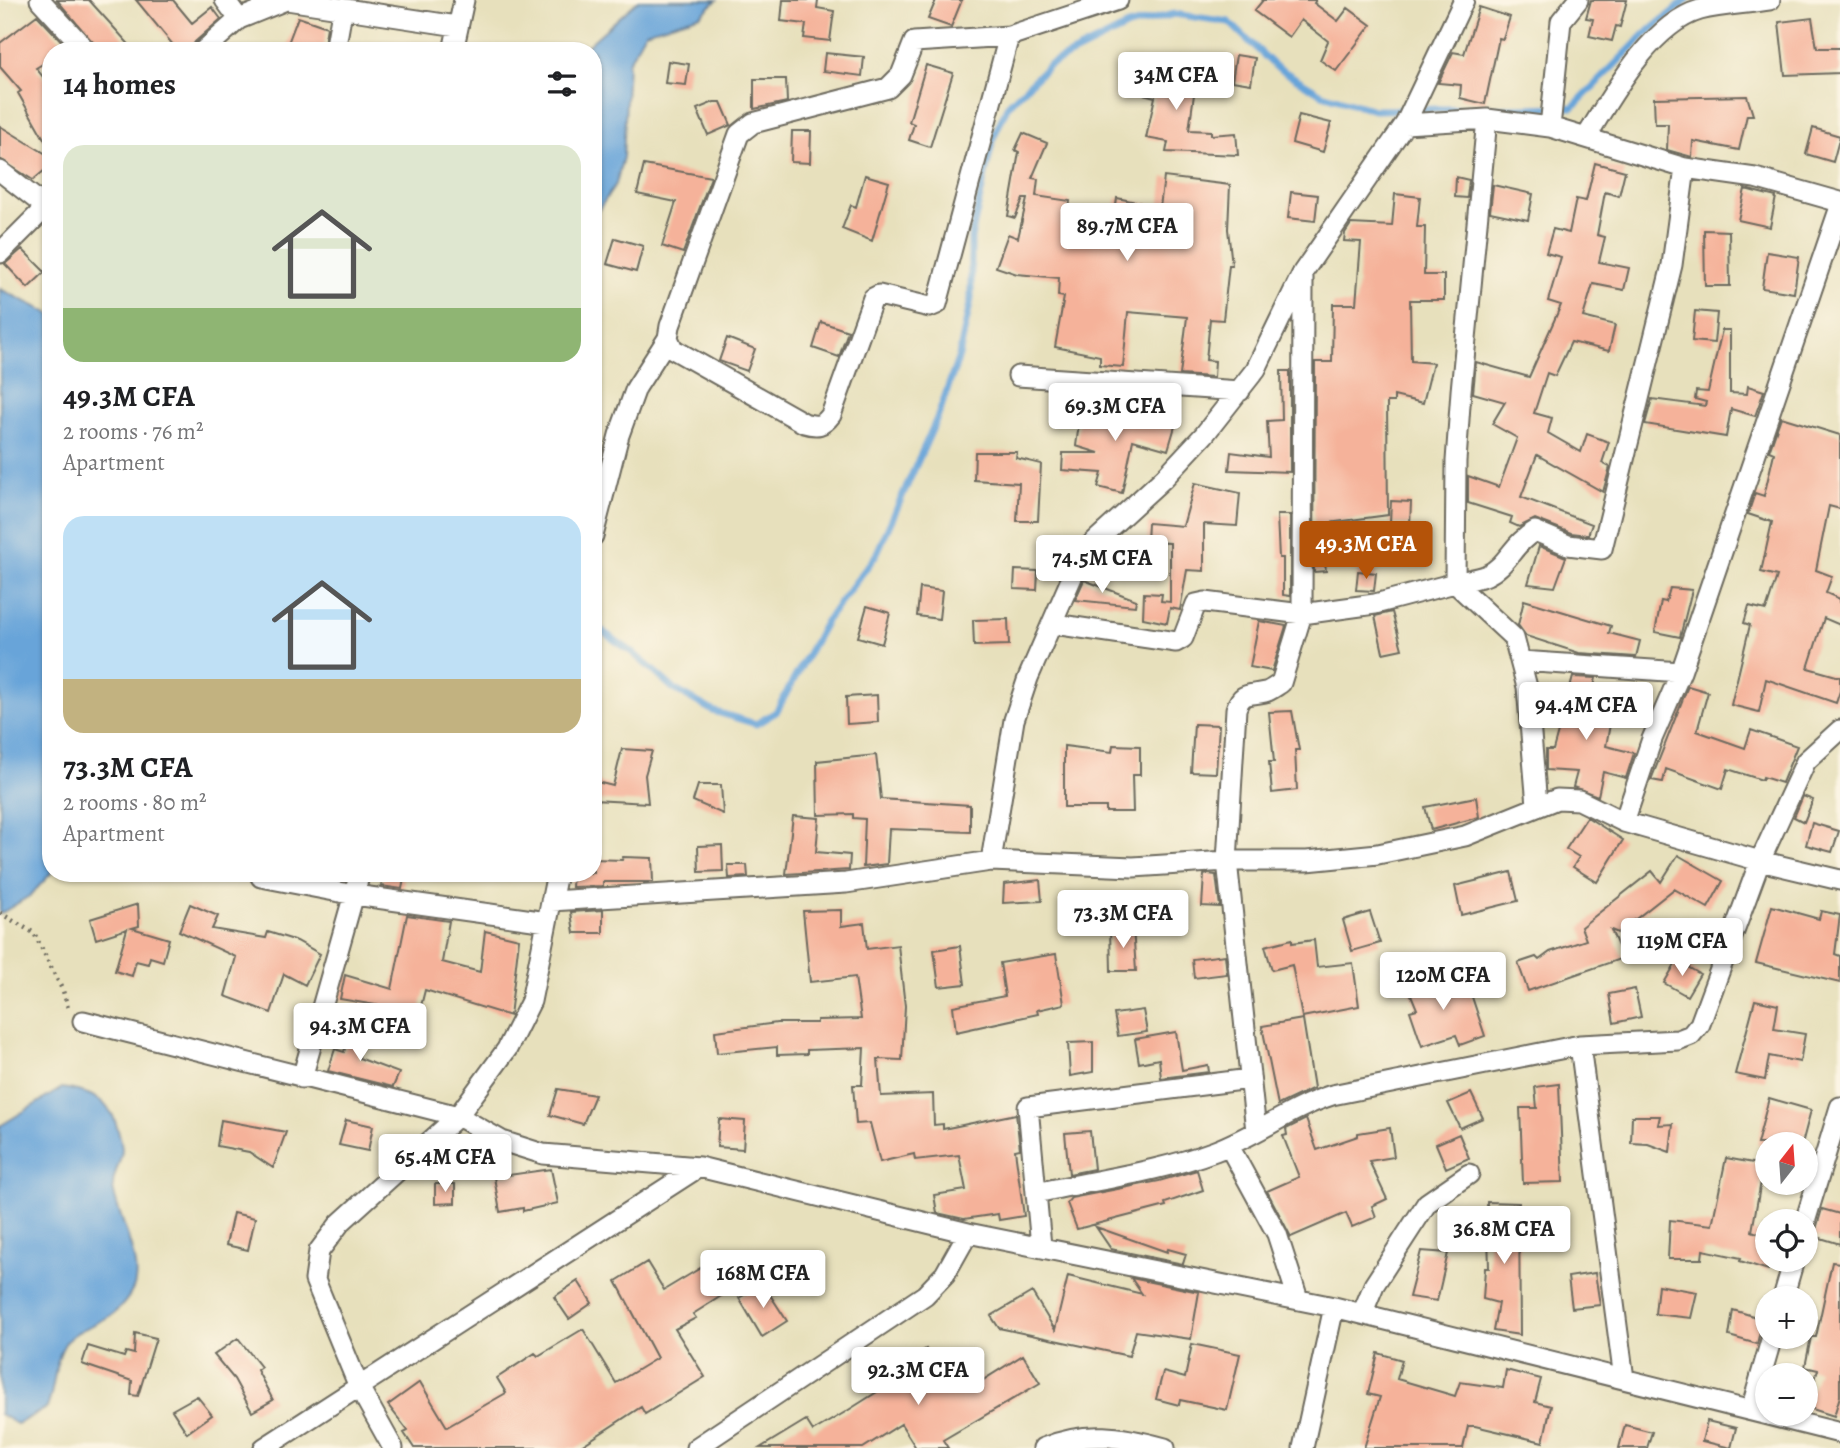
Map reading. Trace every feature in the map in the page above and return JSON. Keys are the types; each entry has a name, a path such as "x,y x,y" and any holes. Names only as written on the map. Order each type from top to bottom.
{"street":[{"path":"40,0 78,42"},
{"path":"225,0 239,19"},
{"path":"213,42 239,19 287,0 457,26"},
{"path":"454,42 464,0"},
{"path":"602,500 632,400 668,338 739,134 753,123 888,88 901,75 914,42 1009,36 1118,0"},
{"path":"991,861 1014,720 1027,678 1054,624 1074,565 1083,552 1164,478 1256,369 1303,272 1405,124 1464,0"},
{"path":"1550,127 1561,21 1578,0"},
{"path":"1587,136 1624,77 1675,23 1702,10 1770,0"},
{"path":"337,42 342,10"},
{"path":"668,338 673,349 804,424 816,427 825,424 831,415 873,298 879,295 930,307 937,304 1009,36"},
{"path":"1405,124 1487,119 1550,127 1587,136 1685,168 1755,178 1840,202"},
{"path":"1487,119 1460,402 1456,461 1455,583 1514,638 1527,688 1536,805"},
{"path":"1054,624 1176,642 1183,638 1196,604 1205,602 1302,614 1375,604 1488,575 1505,561 1519,540 1535,531 1568,545 1602,549 1672,265 1685,168"},
{"path":"0,171 42,202"},
{"path":"1624,822 1652,739 1681,672 1840,208"},
{"path":"0,253 42,214"},
{"path":"1256,1131 1227,861 1236,709 1240,699 1247,693 1266,692 1281,683 1302,614 1303,272"},
{"path":"1018,376 1240,391"},
{"path":"1521,661 1632,671 1681,672"},
{"path":"1036,1193 1175,1162 1229,1146 1298,1106 1332,1094 1580,1045 1678,1040 1691,1035 1700,1024 1760,861 1806,761 1840,730"},
{"path":"551,901 846,883 991,861 1133,867 1227,861 1307,862 1378,854 1465,836 1510,819 1536,805 1557,799 1578,800 1624,822 1760,861 1840,880"},
{"path":"287,882 355,895 547,922"},
{"path":"302,1078 358,882"},
{"path":"393,1448 359,1387 315,1280 319,1251 340,1223 458,1116 522,1025 531,1001 555,882"},
{"path":"83,1021 458,1116 502,1141 543,1154 699,1167 968,1233 1334,1307 1840,1433"},
{"path":"1580,1045 1624,1379"},
{"path":"1041,1246 1028,1107 1250,1079"},
{"path":"1809,1209 1840,1107"},
{"path":"1229,1146 1277,1234 1298,1299"},
{"path":"264,1448 699,1167"},
{"path":"1362,1314 1374,1285 1427,1203 1469,1174"},
{"path":"696,1448 925,1296 945,1274 968,1233"},
{"path":"1303,1448 1334,1307"},
{"path":"1751,1410 1769,1349"},
{"path":"1043,1448 1069,1437 1126,1437 1165,1448"}],"path":[{"path":"0,913 34,933 63,991 68,1008 83,1021"}],"water":[{"path":"639,0 717,0 701,15 645,32 628,63 623,157 616,184 602,205 602,42 591,42"},
{"path":"0,289 42,310 43,882 31,895 0,914"},
{"path":"62,1088 97,1098 112,1114 122,1150 113,1187 133,1254 135,1280 132,1291 116,1311 66,1342 59,1357 47,1408 17,1424 0,1414 0,1126"}],"building":[{"path":"57,0 89,0 127,42 92,42"},
{"path":"136,0 173,0 192,23 212,7 221,19 195,42 171,42"},
{"path":"783,0 818,0 817,8 834,11 830,41 804,38 806,24 781,21"},
{"path":"936,0 962,0 951,27 928,19"},
{"path":"1263,0 1316,0 1314,3 1338,21 1348,8 1371,25 1336,71 1320,60 1328,41 1301,20 1289,37 1254,11"},
{"path":"1591,0 1627,0 1620,27 1616,26 1612,41 1589,36 1593,19 1586,18"},
{"path":"1479,7 1510,17 1503,39 1499,38 1485,104 1460,98 1461,85 1438,83 1453,52 1464,54"},
{"path":"37,15 62,42 42,42 42,64 36,68 42,76 42,135 18,93 21,91 0,67 0,43"},
{"path":"298,17 327,27 324,42 288,42"},
{"path":"1812,18 1817,48 1840,48 1840,73 1785,75 1779,22"},
{"path":"825,53 864,57 862,76 823,71"},
{"path":"1236,55 1255,58 1251,84 1232,81"},
{"path":"668,61 689,64 686,85 665,83"},
{"path":"1130,64 1172,75 1172,70 1197,73 1189,130 1211,131 1211,135 1236,133 1238,155 1166,152 1168,142 1146,138 1155,97 1124,89"},
{"path":"926,65 953,73 930,147 909,140 914,124 909,122"},
{"path":"754,79 786,79 787,102 754,109"},
{"path":"1747,96 1753,115 1747,115 1739,150 1693,141 1692,157 1667,150 1668,124 1655,124 1654,98"},
{"path":"721,102 731,125 708,135 697,109"},
{"path":"1299,115 1331,123 1323,152 1292,143"},
{"path":"0,126 42,152 42,172 33,180 0,159"},
{"path":"1813,128 1840,136 1833,162 1806,154"},
{"path":"792,131 811,131 810,163 791,162"},
{"path":"1023,133 1047,143 1032,178 1038,179 1036,196 1070,201 1065,240 1111,240 1117,198 1160,207 1164,177 1230,185 1228,229 1232,265 1229,265 1223,320 1210,319 1206,360 1215,361 1214,377 1180,375 1187,317 1128,312 1123,367 1100,365 1100,356 1055,347 1064,297 1058,296 1059,278 1017,274 996,267 1008,234 1018,238 1027,199 1023,199 1015,218 1008,216 1019,152 1015,150"},
{"path":"1595,163 1625,171 1619,196 1605,192 1597,235 1605,237 1599,262 1629,268 1624,290 1593,284 1583,317 1615,325 1609,351 1571,342 1555,376 1547,373 1534,413 1552,418 1548,433 1581,452 1587,434 1609,442 1602,463 1610,467 1603,492 1537,455 1521,497 1592,524 1588,535 1571,533 1535,519 1519,527 1510,523 1512,517 1468,503 1468,476 1499,487 1517,438 1492,424 1505,402 1473,393 1476,362 1529,377 1561,305 1548,301 1561,257 1546,253 1553,229 1569,233 1576,199 1586,201"},
{"path":"644,165 711,177 683,253 662,246 676,202 637,194"},
{"path":"865,175 889,182 872,241 842,229 851,205 856,207"},
{"path":"1456,177 1469,180 1467,198 1455,197"},
{"path":"1493,185 1533,194 1528,220 1490,212"},
{"path":"1745,189 1776,197 1770,227 1738,220"},
{"path":"1291,192 1318,195 1315,221 1288,218"},
{"path":"1395,194 1420,197 1417,227 1425,227 1424,275 1444,275 1444,300 1410,300 1411,361 1433,363 1423,403 1394,396 1394,402 1387,402 1388,515 1320,524 1326,571 1314,572 1315,362 1332,362 1333,304 1356,304 1361,242 1344,241 1345,233 1351,224 1392,226"},
{"path":"1704,230 1729,231 1730,286 1705,286"},
{"path":"615,238 643,246 636,272 607,264"},
{"path":"22,249 42,269 42,275 28,288 5,264"},
{"path":"1767,252 1799,257 1794,293 1762,288"},
{"path":"1695,311 1717,313 1714,343 1692,341"},
{"path":"821,322 848,331 839,357 813,348"},
{"path":"1722,330 1730,330 1730,393 1747,394 1748,386 1764,391 1755,416 1731,409 1726,437 1645,424 1652,399 1705,406 1706,402 1695,399 1696,391 1708,392"},
{"path":"727,338 755,349 747,371 719,361"},
{"path":"1281,371 1290,371 1290,472 1229,470 1231,452 1269,457 1267,421 1282,420"},
{"path":"1117,406 1176,423 1168,450 1133,440 1122,493 1098,487 1102,473 1062,470 1063,453 1099,453 1076,446 1081,408 1114,412"},
{"path":"1781,417 1840,435 1840,509 1829,506 1816,570 1832,576 1826,593 1840,599 1840,625 1824,618 1808,668 1840,677 1840,691 1836,703 1766,679 1759,712 1731,705 1750,625 1744,623 1749,606 1766,610 1777,576 1761,572 1772,522 1748,514 1755,493 1764,496 1774,453 1769,451"},
{"path":"975,452 1017,452 1016,458 1041,464 1038,521 1017,521 1019,483 974,480"},
{"path":"1195,483 1240,493 1237,526 1204,524 1204,571 1187,570 1180,610 1170,608 1167,623 1143,618 1144,593 1162,594 1161,601 1170,602 1170,543 1147,542 1148,523 1183,526"},
{"path":"1391,501 1411,502 1410,525 1390,523"},
{"path":"1277,515 1290,515 1290,596 1283,595 1283,558 1279,558"},
{"path":"1539,546 1566,557 1555,587 1528,584"},
{"path":"1015,570 1038,571 1037,590 1014,589"},
{"path":"1358,571 1376,573 1374,591 1356,590"},
{"path":"1084,580 1136,600 1135,606 1075,600"},
{"path":"920,588 942,591 939,619 917,616"},
{"path":"1670,588 1692,590 1680,637 1655,632 1661,601 1666,602"},
{"path":"1524,600 1611,626 1609,633 1640,641 1636,657 1579,653 1526,636 1518,625"},
{"path":"867,606 890,613 882,644 858,637"},
{"path":"1392,612 1402,649 1383,653 1375,616"},
{"path":"1008,619 1009,645 974,646 973,620"},
{"path":"1259,621 1286,626 1272,671 1250,667"},
{"path":"1573,677 1596,678 1587,714 1611,719 1606,746 1634,753 1626,778 1603,772 1598,796 1573,787 1577,772 1546,770 1546,750 1553,750"},
{"path":"1688,686 1708,692 1697,731 1745,748 1751,730 1797,746 1782,783 1763,777 1762,780 1728,769 1722,789 1666,769 1663,782 1651,780"},
{"path":"877,695 878,722 847,724 846,697"},
{"path":"1292,711 1299,750 1295,750 1297,790 1272,793 1269,762 1274,762 1269,712"},
{"path":"1194,724 1219,725 1216,773 1191,772"},
{"path":"1113,745 1140,746 1140,775 1132,775 1133,812 1106,812 1106,807 1064,807 1064,746 1112,752"},
{"path":"622,749 652,751 645,775 648,803 602,800 602,783 613,786"},
{"path":"876,755 881,799 970,805 970,832 889,829 887,864 863,867 865,819 853,818 853,814 818,815 817,761"},
{"path":"698,785 721,785 723,814 693,801"},
{"path":"1803,796 1813,800 1804,822 1794,817"},
{"path":"1476,797 1479,817 1431,830 1425,807"},
{"path":"793,816 819,818 816,852 850,855 849,870 786,874"},
{"path":"1587,817 1623,840 1597,882 1573,867 1579,857 1566,849"},
{"path":"1812,823 1839,831 1832,852 1806,845"},
{"path":"722,845 723,871 699,872 698,846"},
{"path":"1678,855 1723,881 1708,908 1674,889 1618,933 1611,930 1623,958 1528,991 1518,963 1536,957 1539,960 1550,952 1586,940 1581,927 1652,871 1661,882"},
{"path":"623,857 652,858 653,882 603,882 603,886 572,887 572,882 602,882 602,859 622,860"},
{"path":"728,865 747,865 748,877 729,878"},
{"path":"1511,872 1518,901 1461,915 1455,886"},
{"path":"1204,875 1216,875 1220,907 1202,906"},
{"path":"1040,880 1042,901 1003,903 1004,884"},
{"path":"382,882 403,882 402,889 381,886"},
{"path":"138,904 139,926 132,928 169,939 163,961 150,957 148,964 136,961 132,976 115,971 127,929 96,939 90,919"},
{"path":"190,904 218,916 212,929 266,938 268,932 297,941 320,954 305,985 284,974 271,1013 225,996 236,957 179,931"},
{"path":"1772,906 1819,919 1821,911 1840,915 1835,954 1840,956 1840,983 1756,963"},
{"path":"603,910 603,933 574,933 571,912"},
{"path":"841,910 841,926 864,923 867,949 898,945 905,1006 902,1060 878,1059 881,1096 933,1094 934,1125 943,1124 943,1129 1016,1114 1020,1149 1015,1150 1024,1216 999,1220 998,1214 964,1219 937,1213 934,1195 966,1190 959,1155 915,1160 914,1154 880,1162 870,1123 856,1124 853,1085 862,1085 864,1048 807,1050 807,1054 777,1055 777,1047 717,1053 715,1031 777,1023 861,1019 855,977 810,982 803,911"},
{"path":"1370,912 1380,943 1352,951 1343,920"},
{"path":"407,915 449,921 442,962 480,972 485,931 519,939 510,1016 425,990 417,1022 392,1012 393,1008 340,999 345,975 392,989"},
{"path":"1133,927 1136,971 1111,971 1110,928"},
{"path":"1292,939 1292,943 1314,940 1317,967 1353,963 1359,1006 1302,1017 1292,965 1272,970 1265,946"},
{"path":"960,946 965,984 939,987 934,950"},
{"path":"1056,954 1064,1004 1037,1010 1038,1014 956,1032 953,1006 1005,996 1000,963"},
{"path":"1225,955 1227,974 1194,978 1192,959"},
{"path":"1677,961 1700,974 1687,996 1664,983"},
{"path":"1429,970 1441,997 1469,988 1485,1036 1460,1045 1456,1035 1422,1046 1410,1011 1417,1009 1405,980"},
{"path":"1635,989 1641,1017 1614,1023 1609,994"},
{"path":"1755,1000 1778,1005 1774,1029 1805,1034 1800,1062 1769,1056 1765,1080 1735,1074"},
{"path":"1143,1010 1147,1032 1118,1036 1114,1014"},
{"path":"1303,1019 1314,1088 1278,1105 1262,1026"},
{"path":"352,1027 364,1030 359,1058 399,1073 393,1087 328,1071 335,1049 344,1052"},
{"path":"1176,1032 1182,1070 1208,1065 1209,1072 1161,1078 1159,1059 1139,1063 1135,1039"},
{"path":"1093,1042 1093,1072 1070,1076 1068,1043"},
{"path":"1559,1084 1563,1182 1523,1183 1520,1108 1537,1108 1535,1087"},
{"path":"558,1089 595,1095 583,1124 550,1115"},
{"path":"1471,1093 1483,1118 1460,1128 1448,1103"},
{"path":"1769,1098 1811,1110 1805,1132 1760,1132"},
{"path":"1632,1116 1660,1116 1658,1125 1673,1124 1670,1152 1648,1144 1631,1143"},
{"path":"719,1119 745,1121 743,1149 717,1147"},
{"path":"1306,1119 1317,1150 1358,1136 1358,1133 1390,1128 1394,1157 1369,1161 1387,1199 1372,1206 1376,1217 1352,1227 1346,1213 1291,1237 1267,1191 1299,1177 1283,1136 1287,1135 1286,1129"},
{"path":"221,1120 286,1132 273,1168 249,1152 217,1146"},
{"path":"346,1120 373,1126 368,1151 339,1145"},
{"path":"1090,1131 1094,1169 1069,1174 1065,1133"},
{"path":"1459,1134 1469,1158 1446,1168 1436,1144"},
{"path":"1726,1158 1755,1163 1755,1195 1759,1195 1752,1231 1755,1232 1755,1266 1740,1261 1741,1258 1703,1250 1702,1259 1668,1259 1670,1220 1712,1225"},
{"path":"551,1169 558,1203 523,1211 523,1208 500,1212 494,1177"},
{"path":"1197,1170 1203,1190 1165,1203 1166,1206 1077,1229 1067,1203 1071,1198 1159,1181"},
{"path":"435,1184 455,1184 455,1203 435,1204"},
{"path":"1487,1202 1519,1203 1520,1335 1493,1331 1498,1303 1483,1299 1485,1268 1489,1268"},
{"path":"1822,1209 1840,1214 1840,1244 1818,1237"},
{"path":"233,1213 255,1218 248,1250 226,1245"},
{"path":"1096,1227 1167,1252 1168,1249 1186,1254 1183,1264 1111,1249"},
{"path":"1421,1251 1448,1253 1437,1301 1409,1297"},
{"path":"647,1262 664,1290 707,1264 726,1293 693,1314 696,1318 675,1329 705,1377 645,1414 641,1407 578,1448 414,1448 404,1433 408,1431 388,1405 420,1382 447,1427 506,1393 497,1378 535,1353 538,1356 583,1329 616,1383 657,1358 616,1281"},
{"path":"1832,1262 1840,1263 1840,1396 1834,1416 1818,1411 1818,1363 1806,1363 1809,1349 1818,1349 1818,1328"},
{"path":"1595,1273 1600,1305 1572,1308 1568,1277"},
{"path":"1068,1276 1142,1294 1131,1278 1199,1292 1191,1339 1136,1331 1129,1356 999,1328 991,1316 1032,1292 1055,1330"},
{"path":"578,1281 592,1303 569,1319 554,1297"},
{"path":"763,1284 787,1321 762,1337 739,1298"},
{"path":"1658,1285 1697,1292 1691,1318 1655,1314"},
{"path":"1733,1310 1755,1317 1755,1343 1729,1336"},
{"path":"135,1333 156,1338 138,1396 131,1395 132,1381 82,1364 88,1346 124,1357 126,1352 134,1354"},
{"path":"238,1338 261,1367 257,1370 273,1400 252,1412 234,1379 214,1355"},
{"path":"1192,1344 1240,1354 1227,1410 1180,1400 1179,1405 1156,1399 1163,1372 1185,1378"},
{"path":"926,1349 943,1378 971,1361 983,1380 1023,1355 1040,1383 943,1440 948,1448 916,1448 901,1424 863,1448 760,1448 806,1420 813,1431 847,1411 907,1373 901,1364"},
{"path":"1378,1353 1402,1360 1397,1379 1455,1396 1460,1382 1503,1388 1506,1370 1541,1379 1535,1402 1551,1406 1543,1442 1468,1426 1463,1448 1364,1448 1380,1397 1368,1394"},
{"path":"197,1396 212,1415 187,1433 172,1410"},
{"path":"1707,1421 1736,1428 1731,1448 1702,1441"},
{"path":"1625,1425 1652,1432 1647,1448 1619,1448"}],"waterway":[{"path":"602,631 632,652 674,689 713,711 756,724 776,712 826,621 876,555 938,416 959,356 971,299 971,238 993,138 1008,105 1049,65 1128,26 1174,14 1229,22 1275,66 1322,94 1374,110 1573,107 1644,35 1687,0"}]}
